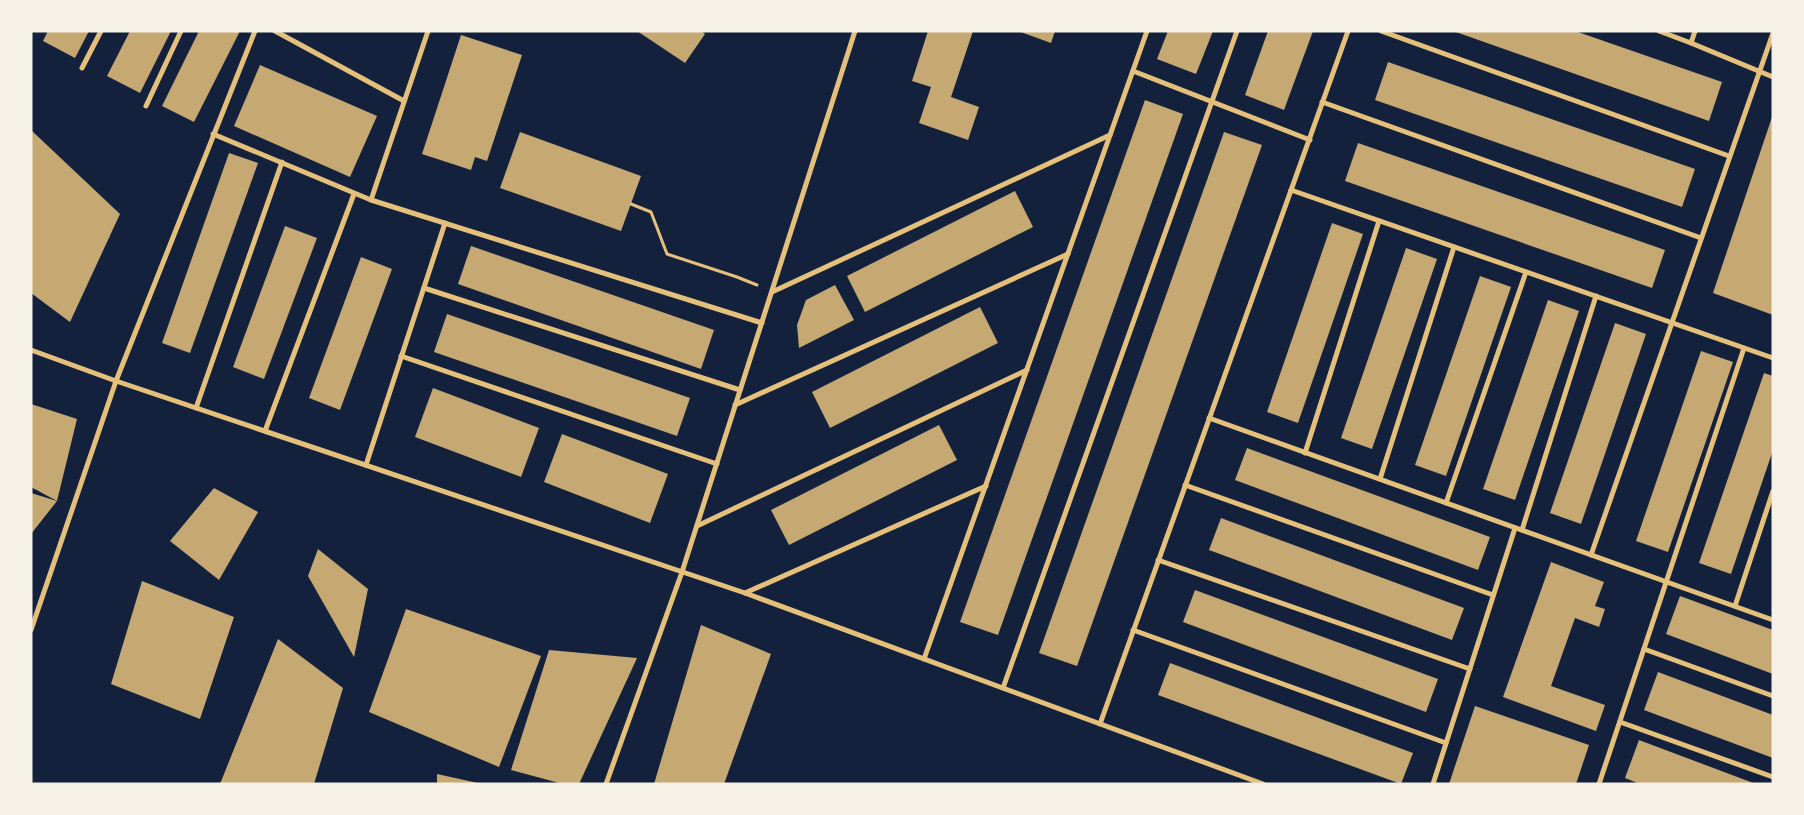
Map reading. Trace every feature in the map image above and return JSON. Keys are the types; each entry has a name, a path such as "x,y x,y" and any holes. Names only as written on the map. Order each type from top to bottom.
{"street":[{"path":"82,68 101,31"},
{"path":"146,106 181,31"},
{"path":"31,630 116,381 255,31"},
{"path":"275,31 404,101"},
{"path":"371,200 428,31"},
{"path":"606,784 682,572 855,31"},
{"path":"924,659 1147,31"},
{"path":"1003,688 1237,31"},
{"path":"1100,724 1348,31"},
{"path":"1381,31 1730,156"},
{"path":"1658,31 1773,77"},
{"path":"1691,43 1695,31"},
{"path":"1591,554 1773,33"},
{"path":"1133,71 1310,140"},
{"path":"1322,102 1701,238"},
{"path":"213,134 371,200 762,323"},
{"path":"772,292 1110,135"},
{"path":"196,408 282,162"},
{"path":"1291,190 1773,358"},
{"path":"265,431 354,194"},
{"path":"1305,453 1379,221"},
{"path":"366,466 445,223"},
{"path":"1380,479 1454,247"},
{"path":"736,405 1068,254"},
{"path":"1446,503 1526,272"},
{"path":"424,288 740,390"},
{"path":"1522,530 1596,296"},
{"path":"1599,784 1744,348"},
{"path":"31,350 116,381 745,594 1263,784"},
{"path":"401,356 717,464"},
{"path":"697,526 1027,370"},
{"path":"1209,418 1773,620"},
{"path":"1185,485 1493,595"},
{"path":"745,594 986,486"},
{"path":"1734,606 1773,491"},
{"path":"1432,784 1515,528"},
{"path":"1158,560 1470,669"},
{"path":"1133,630 1446,743"},
{"path":"1644,649 1773,696"},
{"path":"1620,722 1773,777"}],"path":[{"path":"631,204 651,212 667,254 737,277 772,292"}],"building":[{"path":"48,31 89,31 75,58 43,41"},
{"path":"130,31 171,31 140,93 107,76"},
{"path":"199,31 240,31 194,122 162,106"},
{"path":"637,31 701,31 705,34 685,63"},
{"path":"928,31 973,31 951,97 979,107 968,140 919,123 931,87 912,81"},
{"path":"1018,31 1055,31 1051,43"},
{"path":"1168,31 1213,31 1196,74 1157,59"},
{"path":"1268,31 1313,31 1284,110 1245,95"},
{"path":"1453,31 1575,31 1722,82 1709,121"},
{"path":"461,35 522,55 487,161 475,157 471,170 422,154"},
{"path":"1388,62 1695,169 1682,207 1375,100"},
{"path":"260,65 377,116 350,177 234,126"},
{"path":"1145,100 1183,114 998,635 960,622"},
{"path":"1773,118 1773,315 1713,293"},
{"path":"31,130 120,214 70,322 31,293"},
{"path":"520,132 641,176 621,231 500,188"},
{"path":"1224,132 1262,145 1077,666 1039,653"},
{"path":"1358,143 1665,250 1652,288 1345,181"},
{"path":"229,153 258,163 190,353 162,343"},
{"path":"1015,191 1033,227 865,312 847,276"},
{"path":"1332,223 1363,234 1298,423 1267,412"},
{"path":"285,226 317,238 264,379 233,367"},
{"path":"471,246 714,330 701,369 458,284"},
{"path":"1406,248 1437,259 1372,449 1341,438"},
{"path":"361,257 392,269 340,410 309,398"},
{"path":"1480,276 1511,287 1446,476 1415,465"},
{"path":"835,285 854,320 799,348 797,325 806,300"},
{"path":"1548,300 1579,311 1515,500 1483,489"},
{"path":"980,307 998,343 830,428 812,392"},
{"path":"447,314 690,398 677,436 434,352"},
{"path":"1615,323 1646,334 1581,524 1550,513"},
{"path":"1701,351 1733,362 1668,552 1636,541"},
{"path":"1764,373 1773,376 1773,450 1731,574 1699,563"},
{"path":"433,388 539,428 521,477 415,437"},
{"path":"31,404 77,419 57,501 31,487"},
{"path":"939,425 957,460 789,545 771,510"},
{"path":"562,434 668,474 650,523 544,482"},
{"path":"1247,448 1490,537 1478,570 1235,480"},
{"path":"214,488 258,512 219,580 170,541"},
{"path":"31,493 57,501 31,534"},
{"path":"1221,518 1464,608 1452,640 1209,550"},
{"path":"318,549 368,589 354,657 308,576"},
{"path":"1551,562 1604,582 1595,606 1605,609 1599,627 1575,618 1551,686 1605,705 1596,731 1503,697"},
{"path":"142,581 234,617 200,719 111,684"},
{"path":"1195,590 1438,679 1426,712 1183,622"},
{"path":"1680,596 1773,630 1773,674 1666,634"},
{"path":"406,609 541,656 499,767 369,712"},
{"path":"701,625 771,654 724,784 654,784"},
{"path":"278,639 343,688 314,784 220,784"},
{"path":"549,650 637,658 579,784 563,784 511,770"},
{"path":"1170,663 1413,753 1401,784 1158,695"},
{"path":"1658,672 1773,715 1773,758 1644,710"},
{"path":"1475,706 1589,745 1576,784 1449,784"},
{"path":"1639,740 1756,784 1640,784 1625,778"},
{"path":"437,774 478,783 478,784 437,784"}]}
